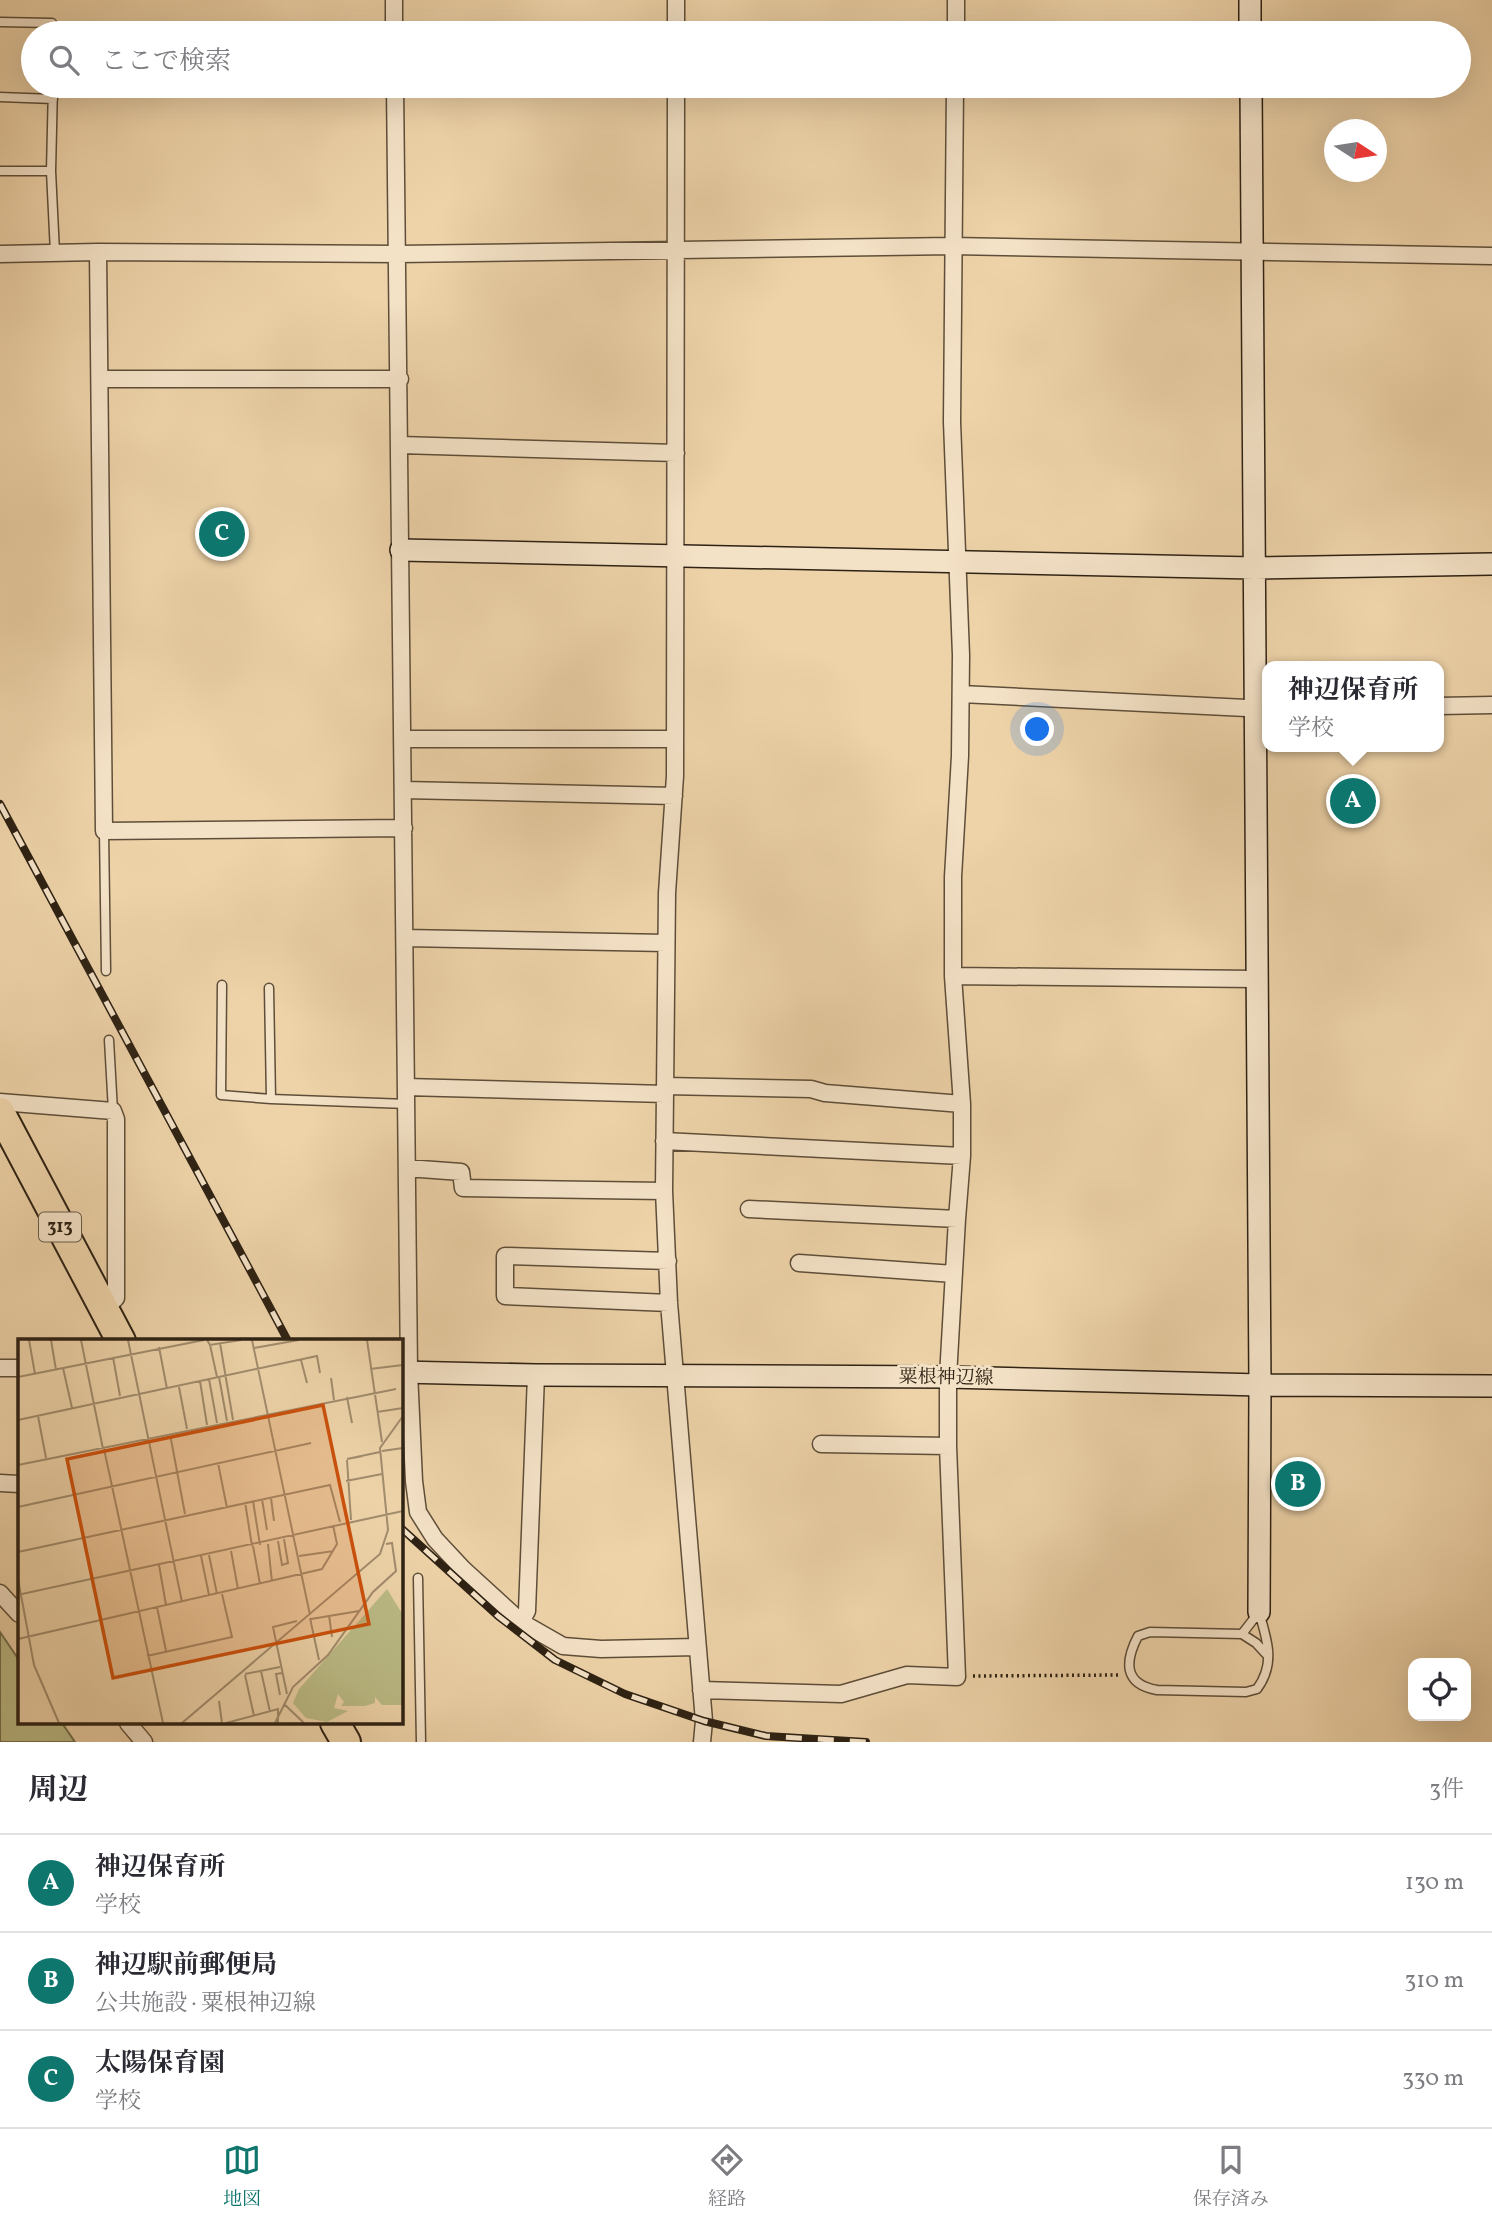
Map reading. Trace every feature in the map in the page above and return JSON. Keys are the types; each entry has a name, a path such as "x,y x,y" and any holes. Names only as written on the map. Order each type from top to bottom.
{"highway":[{"name":"313","path":"0,1112 120,1339"},
{"path":"336,1724 346,1742"}],"street":[{"path":"394,0 394,21"},
{"path":"676,0 676,21"},
{"path":"956,0 956,21"},
{"path":"1250,0 1250,21"},
{"path":"395,98 407,1104 405,1372 418,1512 435,1539 463,1569 522,1622 564,1646 601,1649 697,1647"},
{"path":"676,98 675,739 667,893 664,1191 670,1303 704,1721 702,1742"},
{"path":"701,1690 841,1694 907,1675 957,1677 948,1446 948,1377 962,1156 962,1104 953,976 953,877 961,694 952,422 955,98"},
{"path":"1251,98 1254,568 1261,709 1256,979 1259,1612"},
{"path":"0,254 398,254 952,246 1492,256"},
{"path":"98,252 104,831 404,828"},
{"path":"100,379 400,379"},
{"path":"400,444 676,453"},
{"path":"401,550 1254,568 1492,564"},
{"path":"961,694 1261,709"},
{"path":"1444,706 1492,705"},
{"path":"403,739 675,739"},
{"path":"404,790 674,796"},
{"path":"405,938 666,943"},
{"path":"953,976 1256,979"},
{"path":"406,1087 811,1089 825,1093 962,1104"},
{"path":"0,1102 113,1111 116,1119 116,1298 104,1309"},
{"path":"664,1141 962,1156"},
{"path":"407,1168 461,1172 463,1188 664,1191"},
{"path":"749,1209 957,1219"},
{"path":"668,1261 505,1256 505,1296 670,1303"},
{"path":"799,1262 954,1274"},
{"path":"0,1368 18,1368"},
{"name":"粟根神辺線","path":"405,1372 536,1376 948,1377 1259,1385 1492,1386"},
{"path":"522,1622 527,1611 536,1376"},
{"path":"821,1444 948,1446"},
{"path":"0,1483 18,1485"},
{"path":"0,1593 18,1613"},
{"path":"129,1724 144,1742"}],"lane":[{"path":"0,22 21,22"},
{"path":"0,97 21,98"},
{"path":"26,98 53,99 51,171 55,253"},
{"path":"0,171 51,171"},
{"path":"104,831 106,971"},
{"path":"222,985 221,1095 407,1104"},
{"path":"269,988 271,1099"},
{"path":"109,1040 113,1111"},
{"path":"418,1578 421,1742"},
{"path":"1242,1634 1259,1612"},
{"path":"1259,1612 1269,1647 1267,1676 1257,1689 1246,1692 1146,1688 1135,1682 1128,1661 1138,1636 1150,1632 1242,1634 1256,1643 1268,1656"}],"path":[{"path":"957,1677 1132,1675"}],"green space":[{"path":"0,1632 18,1659 18,1724 63,1724 75,1742 0,1742"}],"railway":[{"path":"0,804 287,1339"},
{"path":"402,1529 498,1616 555,1660 625,1694 704,1721 766,1736 866,1742"}],"place":[{"name":"太陽保育園","path":"222,534"},
{"name":"神辺保育所","path":"1353,801"},
{"name":"神辺駅前郵便局","path":"1298,1484"}]}
